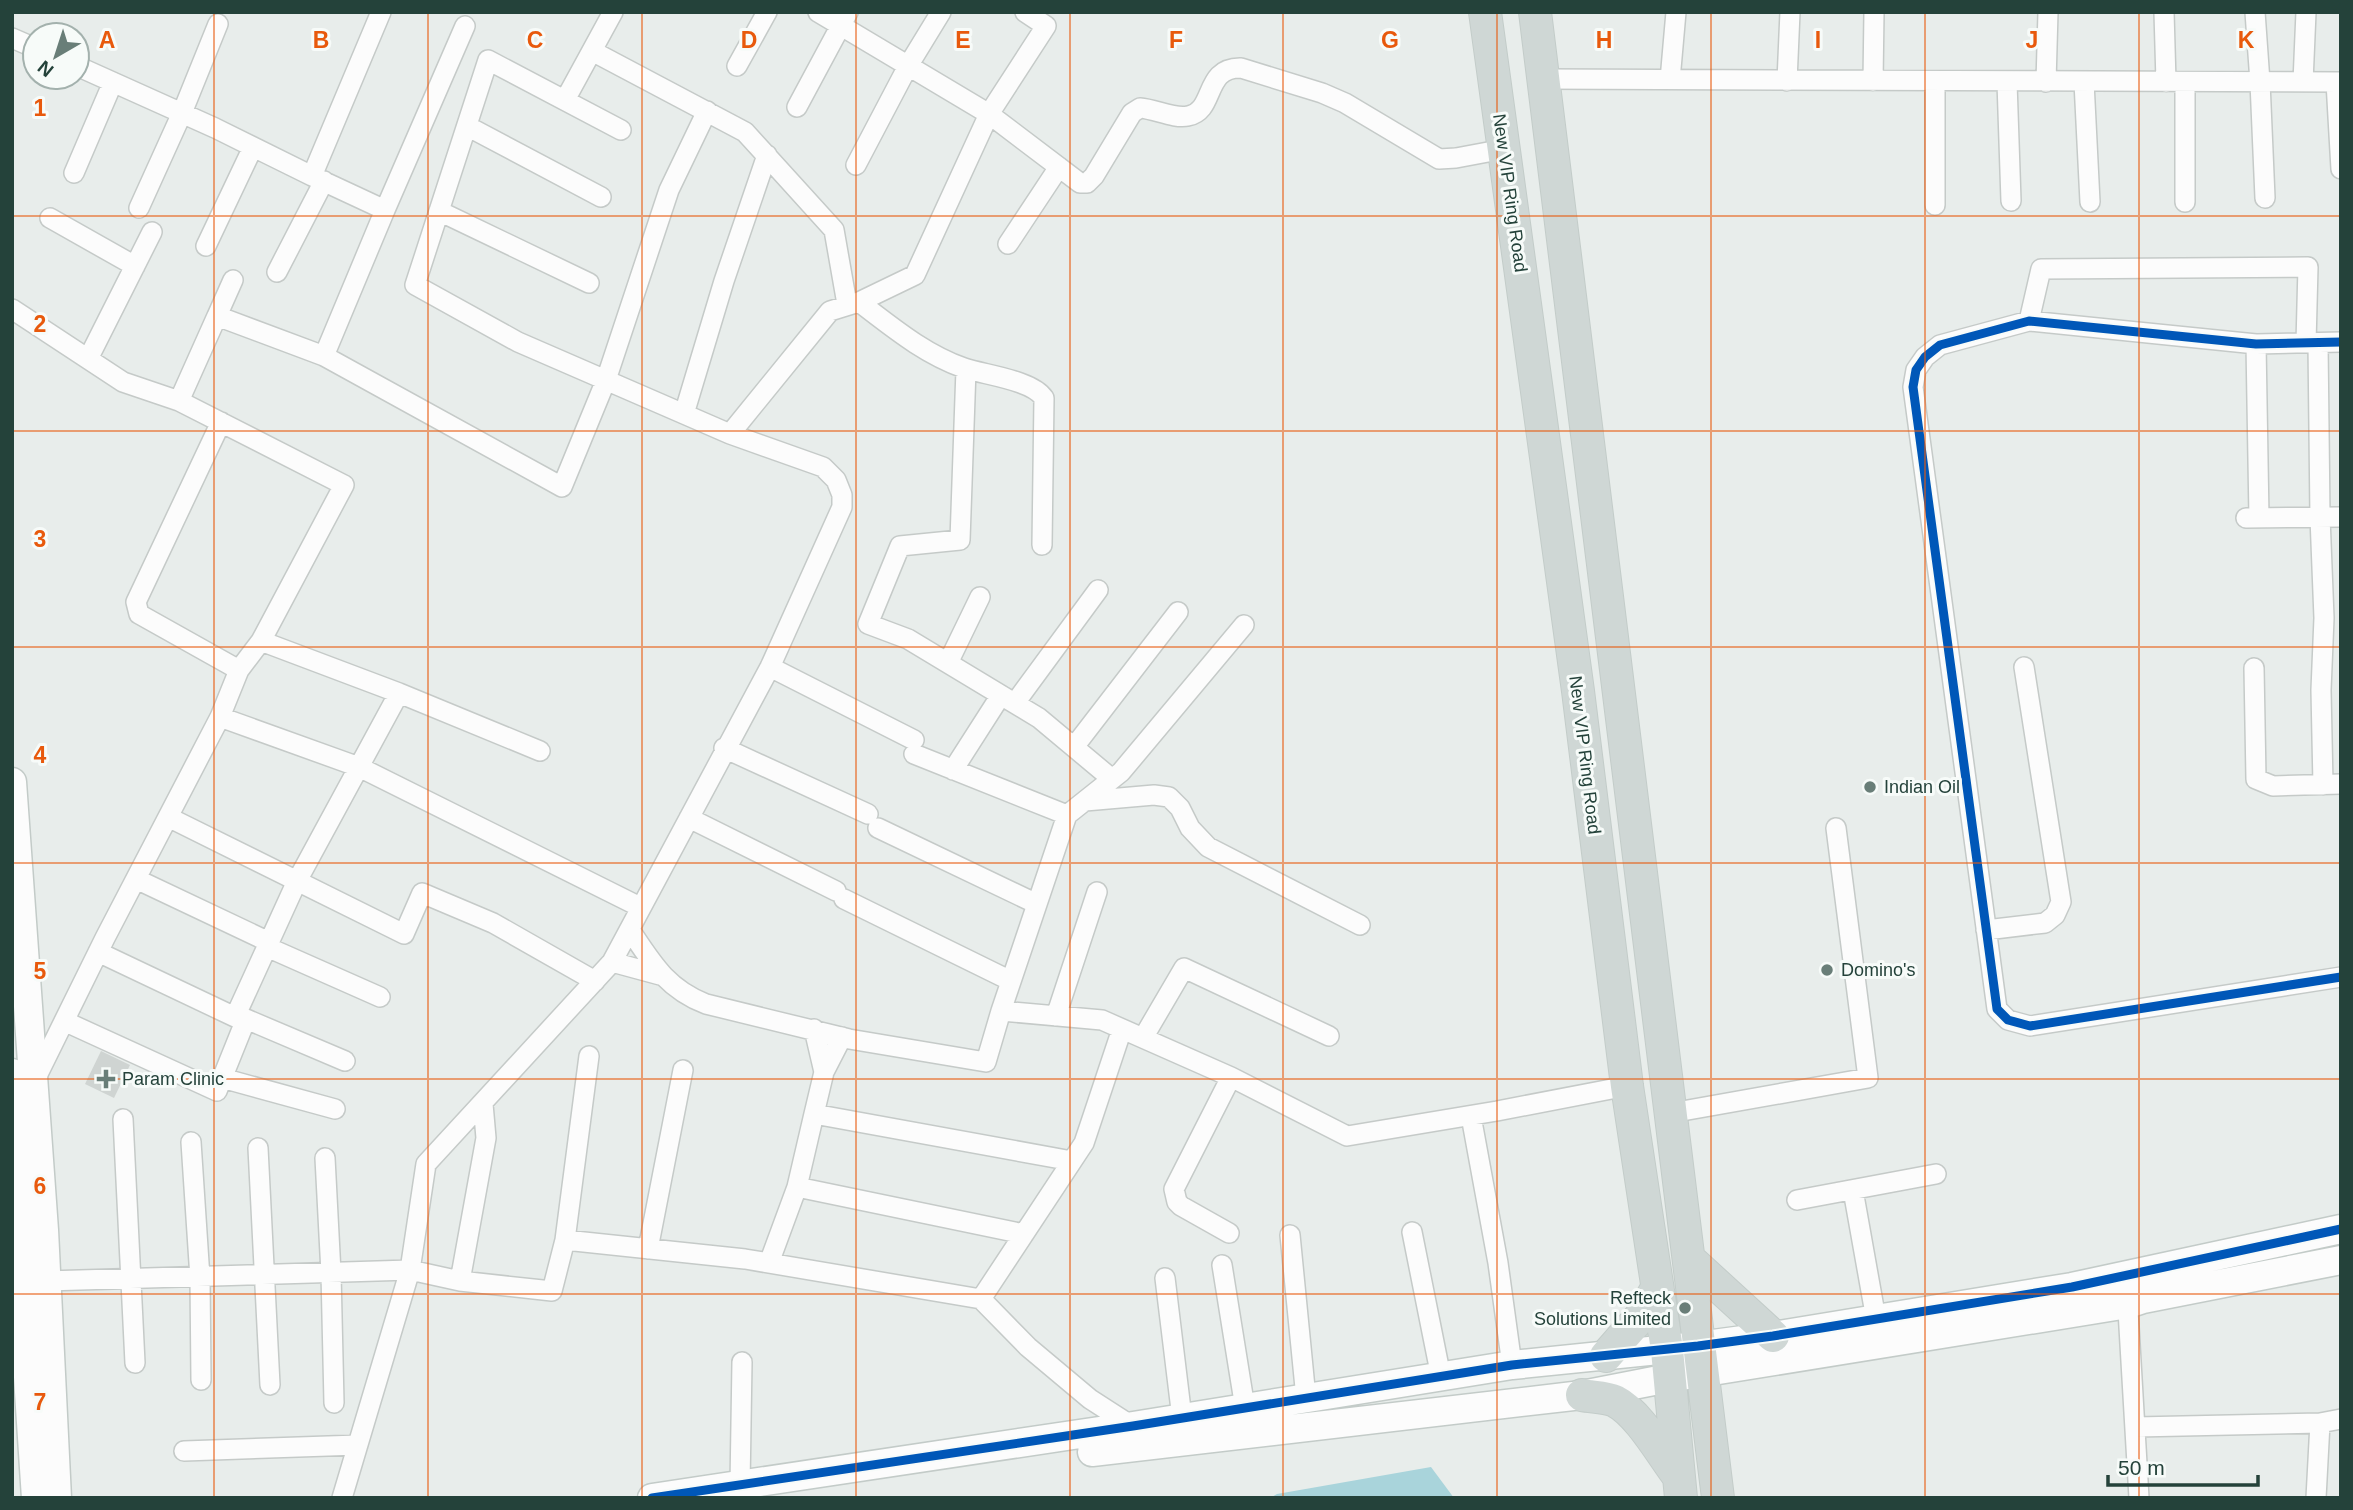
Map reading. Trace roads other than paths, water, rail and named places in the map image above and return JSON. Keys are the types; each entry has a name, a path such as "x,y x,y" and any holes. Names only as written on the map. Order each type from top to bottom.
{"main road":[{"name":"New VIP Ring Road","path":"1485,12 1578,691 1627,1086 1668,1364 1680,1488"},
{"path":"1535,12 1718,1498"},
{"path":"1578,691 1618,685"},
{"path":"1614,977 1653,970"},
{"path":"1689,1259 1773,1336"},
{"path":"1606,1356 1643,1315 1657,1288"},
{"path":"1582,1395 1613,1400 1625,1408 1639,1423 1680,1488"}],"street":[{"path":"276,272 318,178 381,12"},
{"path":"565,100 613,12"},
{"path":"737,66 767,12"},
{"path":"818,12 844,19 908,66 989,114 1080,183 1087,183 1094,176 1132,113 1140,108 1186,117 1194,114 1202,106 1221,73 1228,68 1241,68 1333,98 1439,159 1504,149"},
{"path":"856,165 908,66 941,12"},
{"path":"730,434 830,311 915,275 989,114 1049,19 1025,12"},
{"path":"1670,80 1676,12"},
{"path":"1787,81 1790,12"},
{"path":"1873,81 1874,12"},
{"path":"2046,82 2048,12"},
{"path":"2164,12 2176,82 2185,202"},
{"path":"2255,12 2264,198"},
{"path":"2303,82 2306,12"},
{"path":"797,107 844,19"},
{"path":"139,208 218,24"},
{"path":"324,356 465,26"},
{"path":"592,51 745,132 834,230 853,303 915,344 966,369 1025,385 1040,392 1044,398 1042,545"},
{"path":"342,1498 410,1270 426,1164 612,962 724,748 770,667 842,507 842,495 836,480 823,467 730,434 519,342 415,285 488,60 621,130"},
{"path":"91,72 385,210"},
{"path":"1543,79 2339,82 2341,169"},
{"path":"1935,81 1935,205"},
{"path":"74,173 113,82"},
{"path":"2007,82 2011,201"},
{"path":"2084,82 2091,202"},
{"path":"217,316 324,356 562,487 606,380 669,190 707,111"},
{"path":"467,126 601,197"},
{"path":"206,246 253,147"},
{"path":"684,414 724,281 767,155"},
{"path":"1008,244 1059,167"},
{"path":"439,211 589,284"},
{"path":"50,218 135,266"},
{"path":"88,359 152,232"},
{"path":"2029,321 2040,269 2308,267 2324,618 2332,659 2332,784 2273,786 2256,779 2254,668"},
{"path":"179,401 233,280"},
{"path":"12,309 122,382 179,401 344,485 261,641 239,670 220,717 64,1021 20,1067 13,1125 16,1254 31,1394 36,1498"},
{"path":"2341,342 2256,344 2029,321 1940,345 1925,356 1916,370 1913,387 1997,1009 2008,1020 2030,1026 2341,977"},
{"path":"2256,344 2252,518 2341,517"},
{"path":"966,369 960,540 900,545 868,624 908,639 1040,718 1112,779"},
{"path":"221,422 136,602 139,614 239,670"},
{"path":"953,770 1098,590"},
{"path":"948,663 980,597"},
{"path":"1074,747 1178,612"},
{"path":"630,930 660,975 689,998 842,1037 986,1062 1066,815 1121,772 1244,625"},
{"path":"261,641 399,692 540,751"},
{"path":"770,667 953,770 1066,815"},
{"path":"1986,930 2045,923 2055,915 2061,902 2024,667"},
{"path":"64,1021 217,1091 240,1018 268,945 297,881 399,692"},
{"path":"220,717 359,767 640,907"},
{"path":"724,748 1037,904"},
{"path":"12,782 20,1067 46,1281 31,1394 57,1498"},
{"path":"1084,801 1154,795 1168,797 1180,808 1190,828 1208,847 1360,925"},
{"path":"168,817 404,934 422,893 493,923 595,981"},
{"path":"689,818 1011,981"},
{"path":"1671,1113 1868,1078 1836,828"},
{"path":"136,878 268,945 380,997"},
{"path":"1056,1016 1097,892"},
{"path":"98,952 240,1018 345,1061"},
{"path":"612,962 660,975"},
{"path":"1143,1038 1184,968 1329,1036"},
{"path":"1001,1011 1102,1020 1231,1077 1347,1136 1471,1116 1627,1086"},
{"path":"814,1029 824,1072"},
{"path":"981,1298 1084,1143 1122,1029"},
{"path":"769,1263 797,1187 824,1072 842,1037"},
{"path":"46,1281 410,1270 460,1281 552,1291 565,1240 589,1056"},
{"path":"648,1249 683,1070"},
{"path":"1229,1233 1181,1206 1174,1196 1174,1189 1231,1077"},
{"path":"222,1078 335,1109"},
{"path":"460,1281 486,1138 483,1104"},
{"path":"814,1114 1072,1161"},
{"path":"1471,1116 1498,1263 1512,1365"},
{"path":"123,1119 135,1363"},
{"path":"191,1142 200,1278 201,1380"},
{"path":"258,1148 270,1385"},
{"path":"325,1158 334,1403"},
{"path":"1797,1200 1936,1174"},
{"path":"797,1187 1024,1234"},
{"path":"1853,1190 1875,1319"},
{"path":"1700,1361 1773,1336 2072,1287 2341,1229"},
{"path":"1412,1232 1441,1377"},
{"path":"1290,1235 1306,1398"},
{"path":"565,1240 769,1263 981,1298 1027,1347 1090,1399 1159,1442"},
{"path":"669,1497 1512,1365 1606,1356 1668,1364 1700,1361 2128,1304 2341,1260"},
{"path":"1222,1265 1245,1408"},
{"path":"2126,1276 2139,1498"},
{"path":"1165,1278 1182,1418"},
{"path":"740,1485 742,1362"},
{"path":"774,1498 1159,1442 1582,1395 1668,1364"},
{"path":"2136,1427 2320,1423 2341,1419"},
{"path":"2316,1498 2320,1423"},
{"path":"184,1451 358,1445"}],"water":[{"path":"1431,1467 1454,1498 1270,1498 1277,1494"}],"place":[{"name":"Indian Oil","path":"1870,787"},
{"name":"Domino's","path":"1827,970"},
{"name":"Param Clinic","path":"106,1079"},
{"name":"Refteck Solutions Limited","path":"1685,1308"}]}
